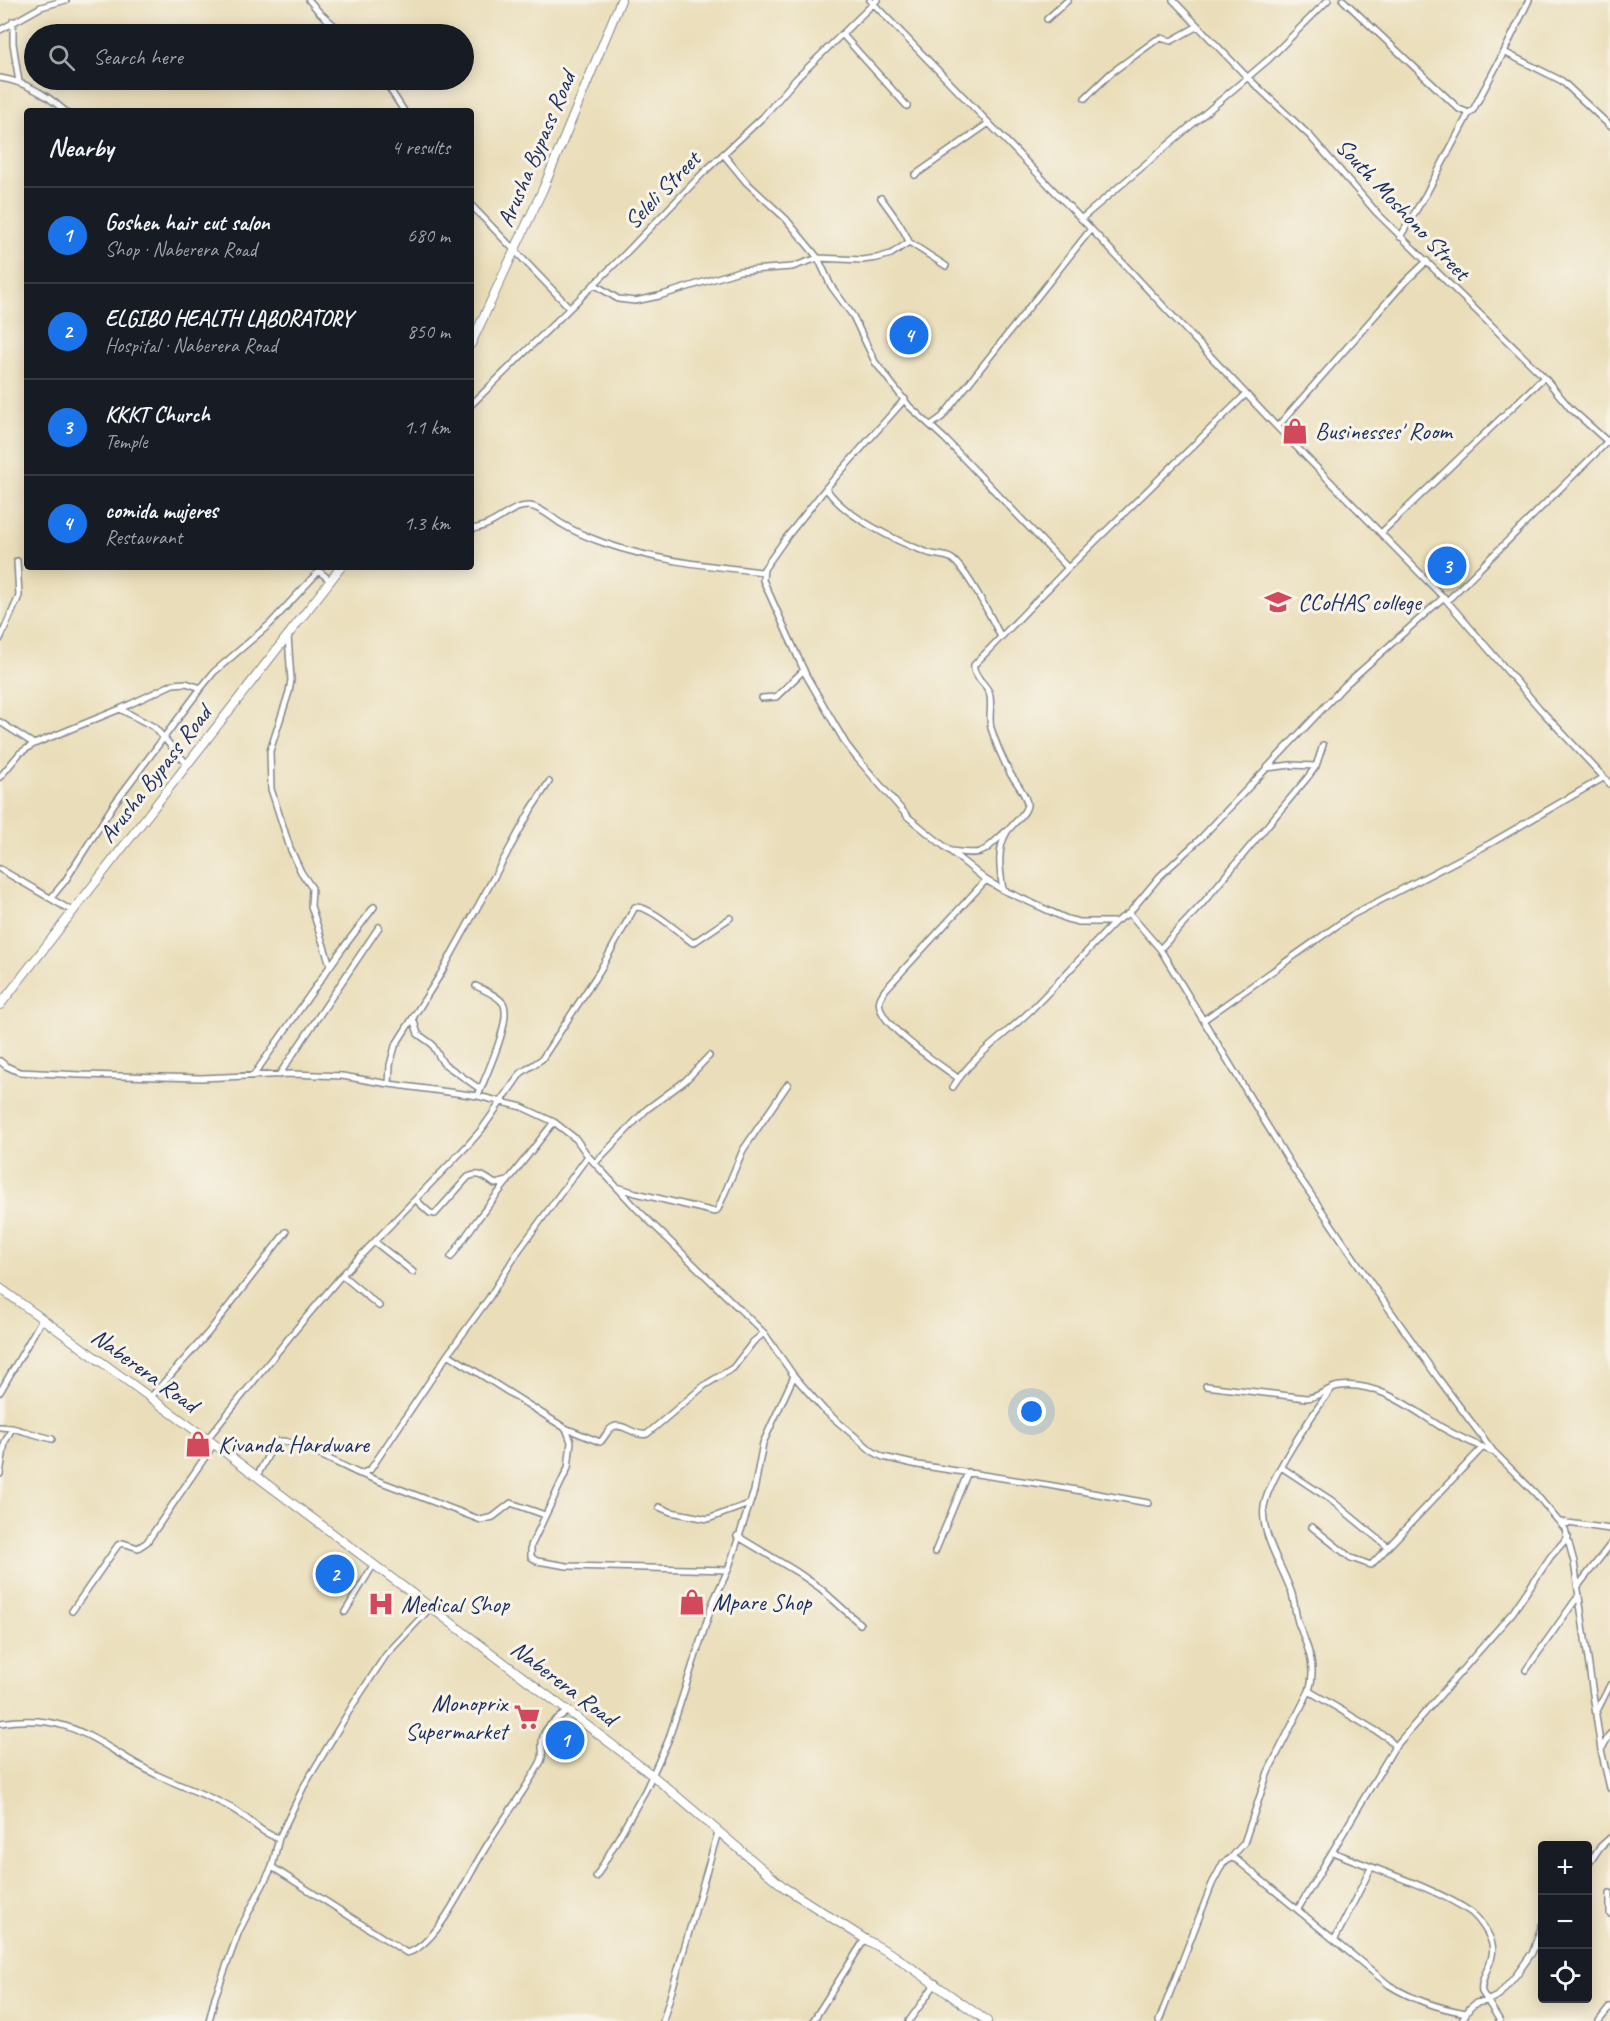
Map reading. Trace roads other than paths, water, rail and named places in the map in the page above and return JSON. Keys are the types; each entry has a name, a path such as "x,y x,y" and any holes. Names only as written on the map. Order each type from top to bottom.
{"main road":[{"name":"Arusha Bypass Road","path":"474,338 543,189 621,0"},
{"name":"Arusha Bypass Road","path":"0,1005 339,570"}],"street":[{"path":"0,30 41,7 66,0"},
{"path":"309,0 318,12 332,24"},
{"path":"1047,19 1068,0"},
{"name":"South Moshono Street","path":"1173,0 1247,77 1310,136 1400,237 1544,377 1570,408 1609,440"},
{"path":"1081,219 1286,44 1328,0"},
{"path":"1343,0 1459,109 1469,113"},
{"path":"1400,237 1426,194 1469,113 1473,110 1529,0"},
{"path":"873,1 1277,427 1446,599 1540,709 1610,784"},
{"name":"Seleli Street","path":"474,402 763,117 796,79 873,1"},
{"path":"14,21 13,43 19,82"},
{"path":"1085,98 1111,73 1156,40 1161,38 1171,41 1198,26"},
{"path":"842,34 907,106"},
{"path":"1504,52 1562,81 1610,126"},
{"path":"0,78 24,84"},
{"path":"36,90 60,108"},
{"path":"390,90 402,108"},
{"path":"915,175 989,123"},
{"path":"723,154 746,182 786,219 818,258 831,286 853,316 875,362 912,409 931,425 1068,568"},
{"path":"881,198 894,219 905,231 909,242 946,266"},
{"path":"474,208 569,307"},
{"path":"931,425 942,417 1091,229"},
{"path":"594,284 618,299 634,301 739,271 792,267 818,258 862,260 877,258 891,254 909,242"},
{"path":"1277,427 1402,285 1427,261"},
{"path":"1381,533 1544,377"},
{"path":"949,851 973,854 983,852 1025,811 1026,801 1002,757 991,726 988,690 973,670 974,665 1068,568 1246,394"},
{"path":"904,399 826,488 786,538 763,572 763,580 804,670 856,758 908,817 986,880 1003,890 1067,919 1079,922 1115,922"},
{"path":"953,1087 958,1078 1031,1010 1115,922 1129,913 1160,876 1200,839 1345,685 1446,599 1609,440"},
{"path":"826,488 836,502 879,531 925,552 947,556 954,561 977,593 1001,637"},
{"path":"474,528 487,526 515,509 532,506 573,530 630,551 667,560 763,572"},
{"path":"0,639 19,596 17,561"},
{"path":"51,898 70,873 114,804 201,688 229,658 270,624 315,570"},
{"path":"317,570 331,581"},
{"path":"288,636 290,692 270,751 271,789 290,848 313,891 311,906 330,965"},
{"path":"762,698 776,697 804,670"},
{"path":"0,777 20,753 34,744 120,709 173,684 186,683 201,688"},
{"path":"120,709 154,727 187,764"},
{"path":"0,722 34,744"},
{"path":"1160,949 1286,804 1316,765 1323,745"},
{"path":"1268,768 1316,765"},
{"path":"1204,1019 1352,915 1491,843 1603,778"},
{"path":"389,1084 395,1046 440,975 549,782"},
{"path":"1003,890 1000,866 1001,844 1010,826"},
{"path":"0,869 72,911"},
{"path":"958,1078 895,1029 882,1014 879,1005 885,990 986,880"},
{"path":"253,1076 330,965 374,907"},
{"path":"72,1611 117,1545 123,1544 138,1548 147,1542 211,1442 285,1342 342,1275 468,1145 524,1069 542,1059 599,972 635,907 641,907 667,923 693,943 730,918"},
{"path":"1129,913 1160,949 1319,1208 1438,1378 1493,1451 1561,1522 1568,1537 1579,1595 1584,1644 1601,1750 1610,1788"},
{"path":"279,1075 379,927"},
{"path":"476,986 503,1003 506,1017 479,1092"},
{"path":"413,1018 418,1034 432,1044 443,1063 479,1092 522,1107 554,1122 576,1139 588,1156 616,1186 764,1333 794,1376 824,1410 872,1451 918,1465 1148,1503"},
{"path":"595,1163 646,1109 685,1081 709,1056"},
{"path":"0,1061 10,1069 24,1073 201,1078 279,1075 342,1076 389,1084 479,1092"},
{"path":"616,1186 715,1212 743,1150 788,1084"},
{"path":"450,1257 554,1122"},
{"path":"362,1474 370,1470 532,1232 588,1156"},
{"path":"416,1200 430,1213 435,1214 473,1174 482,1175 495,1184 508,1181"},
{"path":"150,1398 208,1333 286,1232"},
{"path":"375,1242 413,1272"},
{"path":"342,1275 379,1306"},
{"name":"Naberera Road","path":"0,1288 257,1476 652,1775 784,1888 895,1956 987,2021"},
{"path":"0,1392 42,1319"},
{"path":"448,1354 566,1428 600,1442 613,1427 617,1426 639,1435 647,1434 705,1385 733,1368 753,1342 764,1333"},
{"path":"596,1877 668,1741 713,1602 728,1570 757,1476 763,1443 794,1376"},
{"path":"1206,1386 1306,1398 1320,1395 1340,1386 1360,1387 1392,1396 1456,1435 1493,1451"},
{"path":"1159,2021 1212,1884 1223,1863 1244,1843 1268,1772 1310,1691 1314,1668 1311,1654 1296,1616 1292,1594 1271,1543 1264,1514 1267,1495 1281,1467 1332,1388"},
{"path":"0,1427 52,1439"},
{"path":"0,1474 5,1442 12,1428"},
{"path":"566,1428 571,1442 568,1468 530,1551 531,1557 537,1561 584,1567 728,1570"},
{"path":"257,1476 273,1446 282,1440 481,1520 493,1517 511,1503 545,1515"},
{"path":"1312,1527 1351,1558 1364,1564 1373,1564 1483,1447"},
{"path":"1281,1467 1331,1500 1388,1547"},
{"path":"935,1552 968,1472"},
{"path":"659,1507 671,1512 708,1519 749,1504"},
{"path":"1561,1522 1610,1528"},
{"path":"737,1536 820,1588 860,1624"},
{"path":"1298,1909 1394,1748 1513,1612 1551,1556 1568,1537"},
{"path":"1577,1587 1610,1545"},
{"path":"345,1612 374,1564"},
{"path":"1527,1670 1579,1595"},
{"path":"209,2021 215,1997 239,1931 272,1867 279,1838 304,1786 354,1703 393,1647 432,1607"},
{"path":"1596,1713 1610,1685"},
{"path":"1310,1691 1388,1738 1394,1748"},
{"path":"272,1867 407,1953 417,1950 436,1930 456,1902 482,1854 541,1762 542,1740 547,1728 568,1711"},
{"path":"0,1723 34,1720 74,1728 155,1774 226,1805 247,1818 268,1836 279,1838"},
{"path":"1601,1750 1610,1734"},
{"path":"663,2021 718,1832"},
{"path":"1592,1858 1610,1838"},
{"path":"1333,1852 1416,1884 1464,1908 1478,1918 1493,1947 1491,1964 1481,1987 1500,2021"},
{"path":"1230,1858 1237,1860 1389,1985 1403,1994 1445,2009 1466,2013"},
{"path":"1335,1939 1371,1868"},
{"path":"1610,1893 1610,1914"},
{"path":"1461,2021 1476,2003 1488,2001 1499,1995 1526,1962 1538,1935"},
{"path":"813,2021 865,1939"},
{"path":"909,2021 936,1983"},
{"path":"1599,2021 1610,2007"}],"place":[{"name":"comida mujeres","path":"909,335"},
{"name":"Businesses' Room","path":"1295,431"},
{"name":"KKKT Church","path":"1447,566"},
{"name":"CCoHAS college","path":"1278,602"},
{"name":"Kivanda Hardware","path":"198,1444"},
{"name":"ELGIBO HEALTH LABORATORY","path":"335,1574"},
{"name":"Mpare Shop","path":"692,1602"},
{"name":"Medical Shop","path":"381,1604"},
{"name":"Monoprix Supermarket","path":"527,1717"},
{"name":"Goshen hair cut salon","path":"565,1740"}]}
